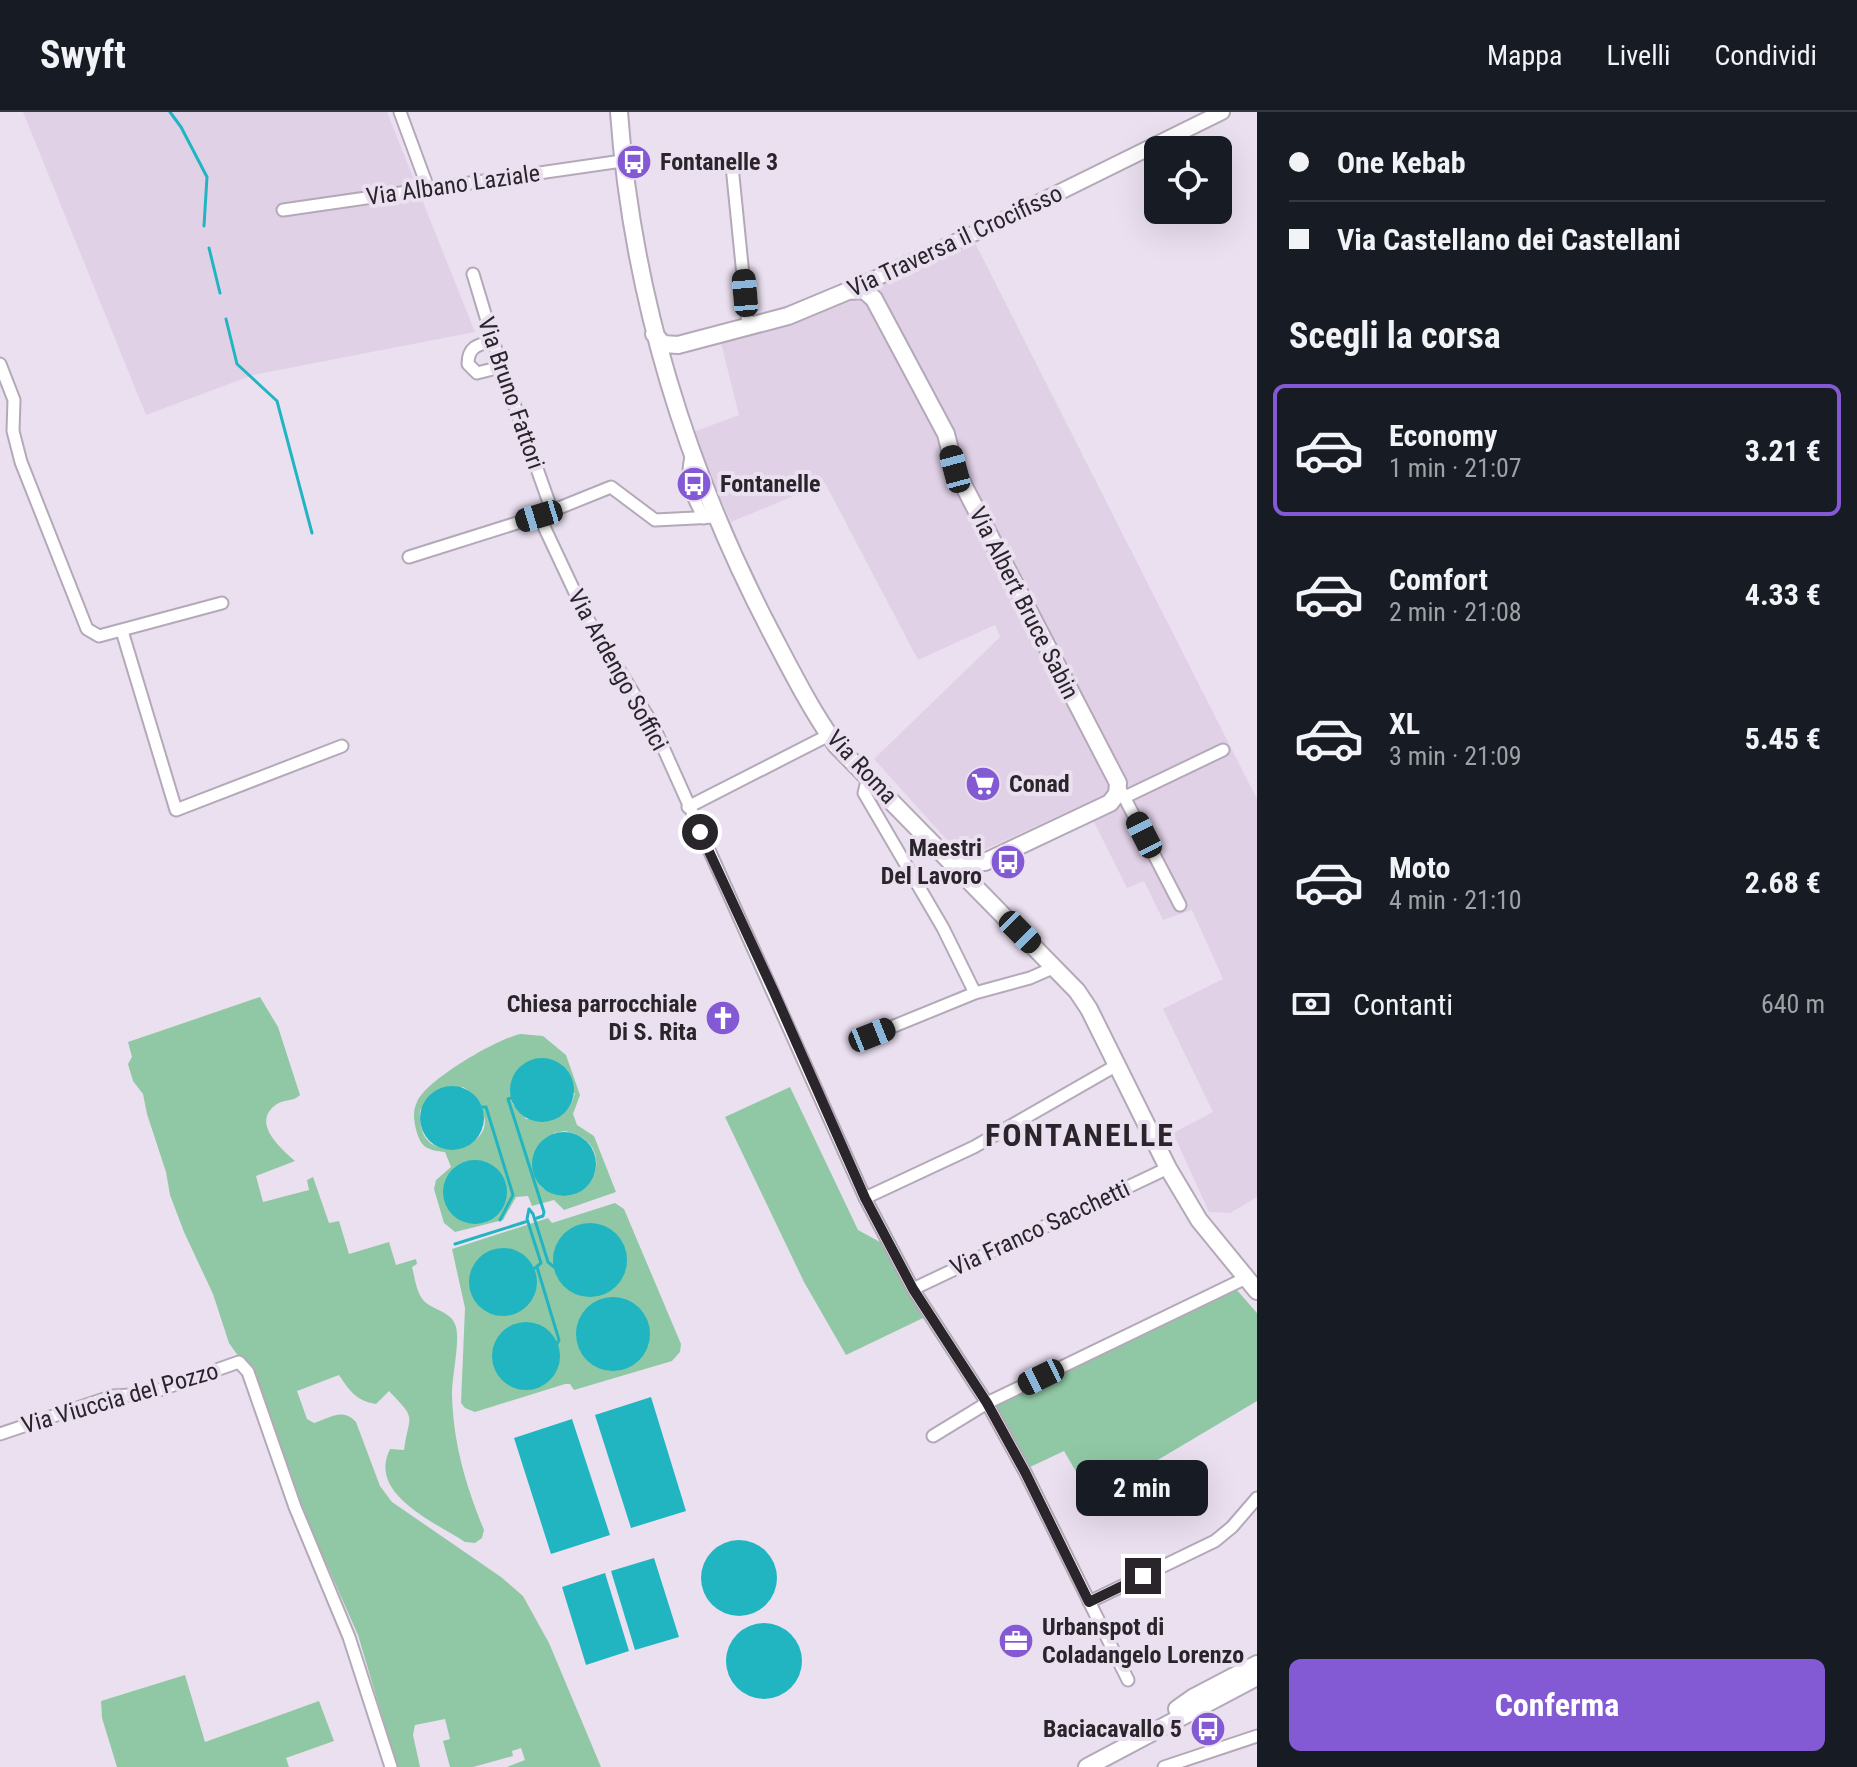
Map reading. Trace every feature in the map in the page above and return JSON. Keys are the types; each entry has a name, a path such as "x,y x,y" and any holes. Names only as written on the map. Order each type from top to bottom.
{"main road":[{"name":"Via Roma","path":"619,112 622,161 645,296 709,517 829,735 1084,1000 1168,1168 1199,1220 1257,1291"},
{"path":"848,291 864,290 874,299"},
{"name":"Via Traversa il Crocifisso","path":"678,345 788,316 848,291"},
{"name":"Via Albert Bruce Sabin","path":"874,299 946,434 955,469 1117,795"},
{"path":"654,334 663,344 678,345"},
{"path":"665,368 666,357 678,345"},
{"path":"938,849 957,861 985,862 1117,795"},
{"path":"985,862 977,876 986,898"},
{"path":"1141,1737 1194,1697 1257,1664"},
{"path":"1087,1767 1257,1677"},
{"path":"1141,1737 1202,1717 1257,1688"}],"street":[{"path":"400,112 428,188"},
{"name":"Via Traversa il Crocifisso","path":"848,291 997,223 1222,112"},
{"name":"Via Albano Laziale","path":"283,210 622,161"},
{"path":"732,166 748,325"},
{"name":"Via Bruno Fattori","path":"473,274 492,341 552,511"},
{"path":"874,299 874,287 886,274"},
{"path":"492,341 474,346 468,354 468,364 477,373 501,367"},
{"path":"0,364 14,400 13,431 21,462 87,629 99,636 222,603"},
{"path":"409,557 539,516 611,487 655,520 709,517"},
{"name":"Via Ardengo Soffici","path":"539,516 587,618 653,725 865,1198 913,1289 987,1403 1025,1472 1128,1680"},
{"path":"122,631 176,810 342,746"},
{"path":"688,807 829,735"},
{"path":"1180,905 1132,812 1117,795 1223,750"},
{"path":"872,779 864,793 943,928 975,993"},
{"path":"872,1035 975,993 1030,978 1055,967"},
{"path":"865,1198 974,1147 1117,1065"},
{"name":"Via Franco Sacchetti","path":"913,1289 1168,1168"},
{"path":"933,1436 987,1403 1246,1278"},
{"name":"Via Viuccia del Pozzo","path":"0,1434 113,1396 148,1394 239,1362 248,1372 295,1507 349,1637 391,1767"},
{"path":"1089,1602 1215,1541 1257,1498"},
{"path":"1164,1767 1257,1736"}],"shaded area":[{"path":"23,112 387,112 475,332 253,375 146,415"},
{"path":"968,229 1257,799 1257,1197 1230,1213 1209,1212 1173,1133 1213,1112 1163,1009 1223,979 1192,910 1163,920 1144,881 1127,888 1085,804 975,854 955,849 874,759 1000,637 995,625 918,660 825,483 731,522 691,433 739,415 717,327 801,301"}],"green space":[{"path":"260,997 278,1027 300,1095 277,1104 266,1119 271,1136 295,1161 256,1176 263,1202 309,1190 307,1180 313,1177 329,1223 339,1221 349,1254 389,1242 396,1265 416,1259 417,1264 412,1267 421,1297 447,1314 456,1327 452,1394 455,1430 466,1481 484,1530 482,1538 475,1543 465,1542 422,1516 396,1493 388,1480 385,1465 390,1449 404,1450 409,1418 389,1391 376,1404 369,1403 354,1394 339,1375 297,1391 307,1419 314,1423 341,1414 356,1422 380,1486 392,1502 501,1577 523,1596 549,1643 601,1767 507,1767 525,1760 521,1748 512,1751 513,1756 473,1767 450,1767 443,1741 450,1739 445,1719 415,1725 413,1735 420,1767 397,1767 358,1635 327,1565 322,1561 293,1481 241,1360 229,1343 213,1294 184,1232 170,1195 143,1094 133,1081 128,1064 132,1057 128,1042"},
{"path":"521,1034 543,1036 566,1055 580,1095 573,1114 577,1125 594,1136 616,1192 564,1210 554,1200 532,1206 528,1196 516,1197 503,1220 455,1232 444,1223 434,1189 436,1180 451,1167 445,1152 430,1149 421,1142 414,1121 415,1106 423,1093 448,1072 480,1051","holes":["463,1087 479,1104 485,1119 484,1127 471,1142 453,1147 436,1146 425,1137 420,1110","575,1093 563,1114 550,1118 526,1119 512,1103","565,1131 583,1138 593,1150 596,1163 593,1177 585,1188 572,1195 557,1195 540,1186 554,1133"]},
{"path":"790,1087 858,1230 880,1242 923,1318 846,1355 804,1282 725,1117"},
{"path":"615,1203 624,1209 681,1344 680,1352 672,1361 574,1390 570,1384 565,1384 475,1412 465,1408 461,1403 465,1308 452,1249 548,1218 552,1223"},
{"path":"1236,1289 1257,1313 1257,1401 1092,1499 1064,1451 1030,1467 994,1405"},
{"path":"185,1675 205,1742 319,1701 334,1741 286,1758 289,1767 117,1767 102,1718 101,1701"}],"water":[{"path":"536,1058 548,1058 565,1067 572,1078 572,1102 565,1113 548,1122 536,1122 524,1117 515,1108 510,1096 510,1084 515,1072 524,1063"},
{"path":"446,1086 458,1086 475,1095 482,1106 482,1130 475,1141 458,1150 446,1150 434,1145 425,1136 420,1124 420,1112 425,1100 434,1091"},
{"path":"558,1132 570,1132 587,1141 594,1152 594,1176 587,1187 570,1196 558,1196 546,1191 537,1182 532,1170 532,1158 537,1146 546,1137"},
{"path":"469,1160 481,1160 498,1169 505,1180 505,1204 498,1215 481,1224 469,1224 457,1219 448,1210 443,1198 443,1186 448,1174 457,1165"},
{"path":"590,1223 611,1229 621,1239 627,1260 621,1281 611,1291 590,1297 569,1291 559,1281 553,1260 559,1239 569,1229"},
{"path":"503,1248 527,1258 537,1282 527,1306 503,1316 479,1306 469,1282 479,1258"},
{"path":"613,1297 634,1303 644,1313 650,1334 644,1355 634,1365 613,1371 592,1365 582,1355 576,1334 582,1313 592,1303"},
{"path":"526,1322 550,1332 560,1356 550,1380 526,1390 502,1380 492,1356 502,1332"},
{"path":"651,1397 686,1511 631,1528 595,1415"},
{"path":"572,1419 610,1535 551,1554 514,1438"},
{"path":"739,1540 754,1543 766,1551 774,1563 777,1578 774,1593 766,1605 754,1613 739,1616 724,1613 712,1605 704,1593 701,1578 704,1563 712,1551 724,1543"},
{"path":"654,1558 679,1637 635,1650 611,1571"},
{"path":"605,1573 629,1651 586,1665 562,1587"},
{"path":"764,1623 779,1626 791,1634 799,1646 802,1661 799,1676 791,1688 779,1696 764,1699 749,1696 737,1688 729,1676 726,1661 729,1646 737,1634 749,1626"}],"waterway":[{"path":"170,112 207,177 204,226"},
{"path":"209,248 220,293"},
{"path":"226,319 237,364 277,401 312,533"},
{"path":"511,1098 508,1099 544,1212 537,1218"},
{"path":"483,1107 486,1107 513,1195 500,1220"},
{"path":"529,1209 527,1219 541,1263 535,1268"},
{"path":"529,1209 548,1262 554,1267"},
{"path":"455,1244 525,1222"},
{"path":"537,1267 559,1340 557,1344"}],"place":[{"name":"Fontanelle 3","path":"634,162"},
{"name":"Fontanelle","path":"694,484"},
{"name":"Conad","path":"983,784"},
{"name":"Maestri Del Lavoro","path":"1008,862"},
{"name":"Chiesa parrocchiale Di S. Rita","path":"723,1018"},
{"name":"Urbanspot di Coladangelo Lorenzo","path":"1016,1641"},
{"name":"Baciacavallo 5","path":"1208,1729"}],"district":[{"name":"FONTANELLE","path":"1080,1135"}],"route":[{"path":"700,832 865,1198 913,1289 987,1403 1089,1602 1143,1576"}]}
